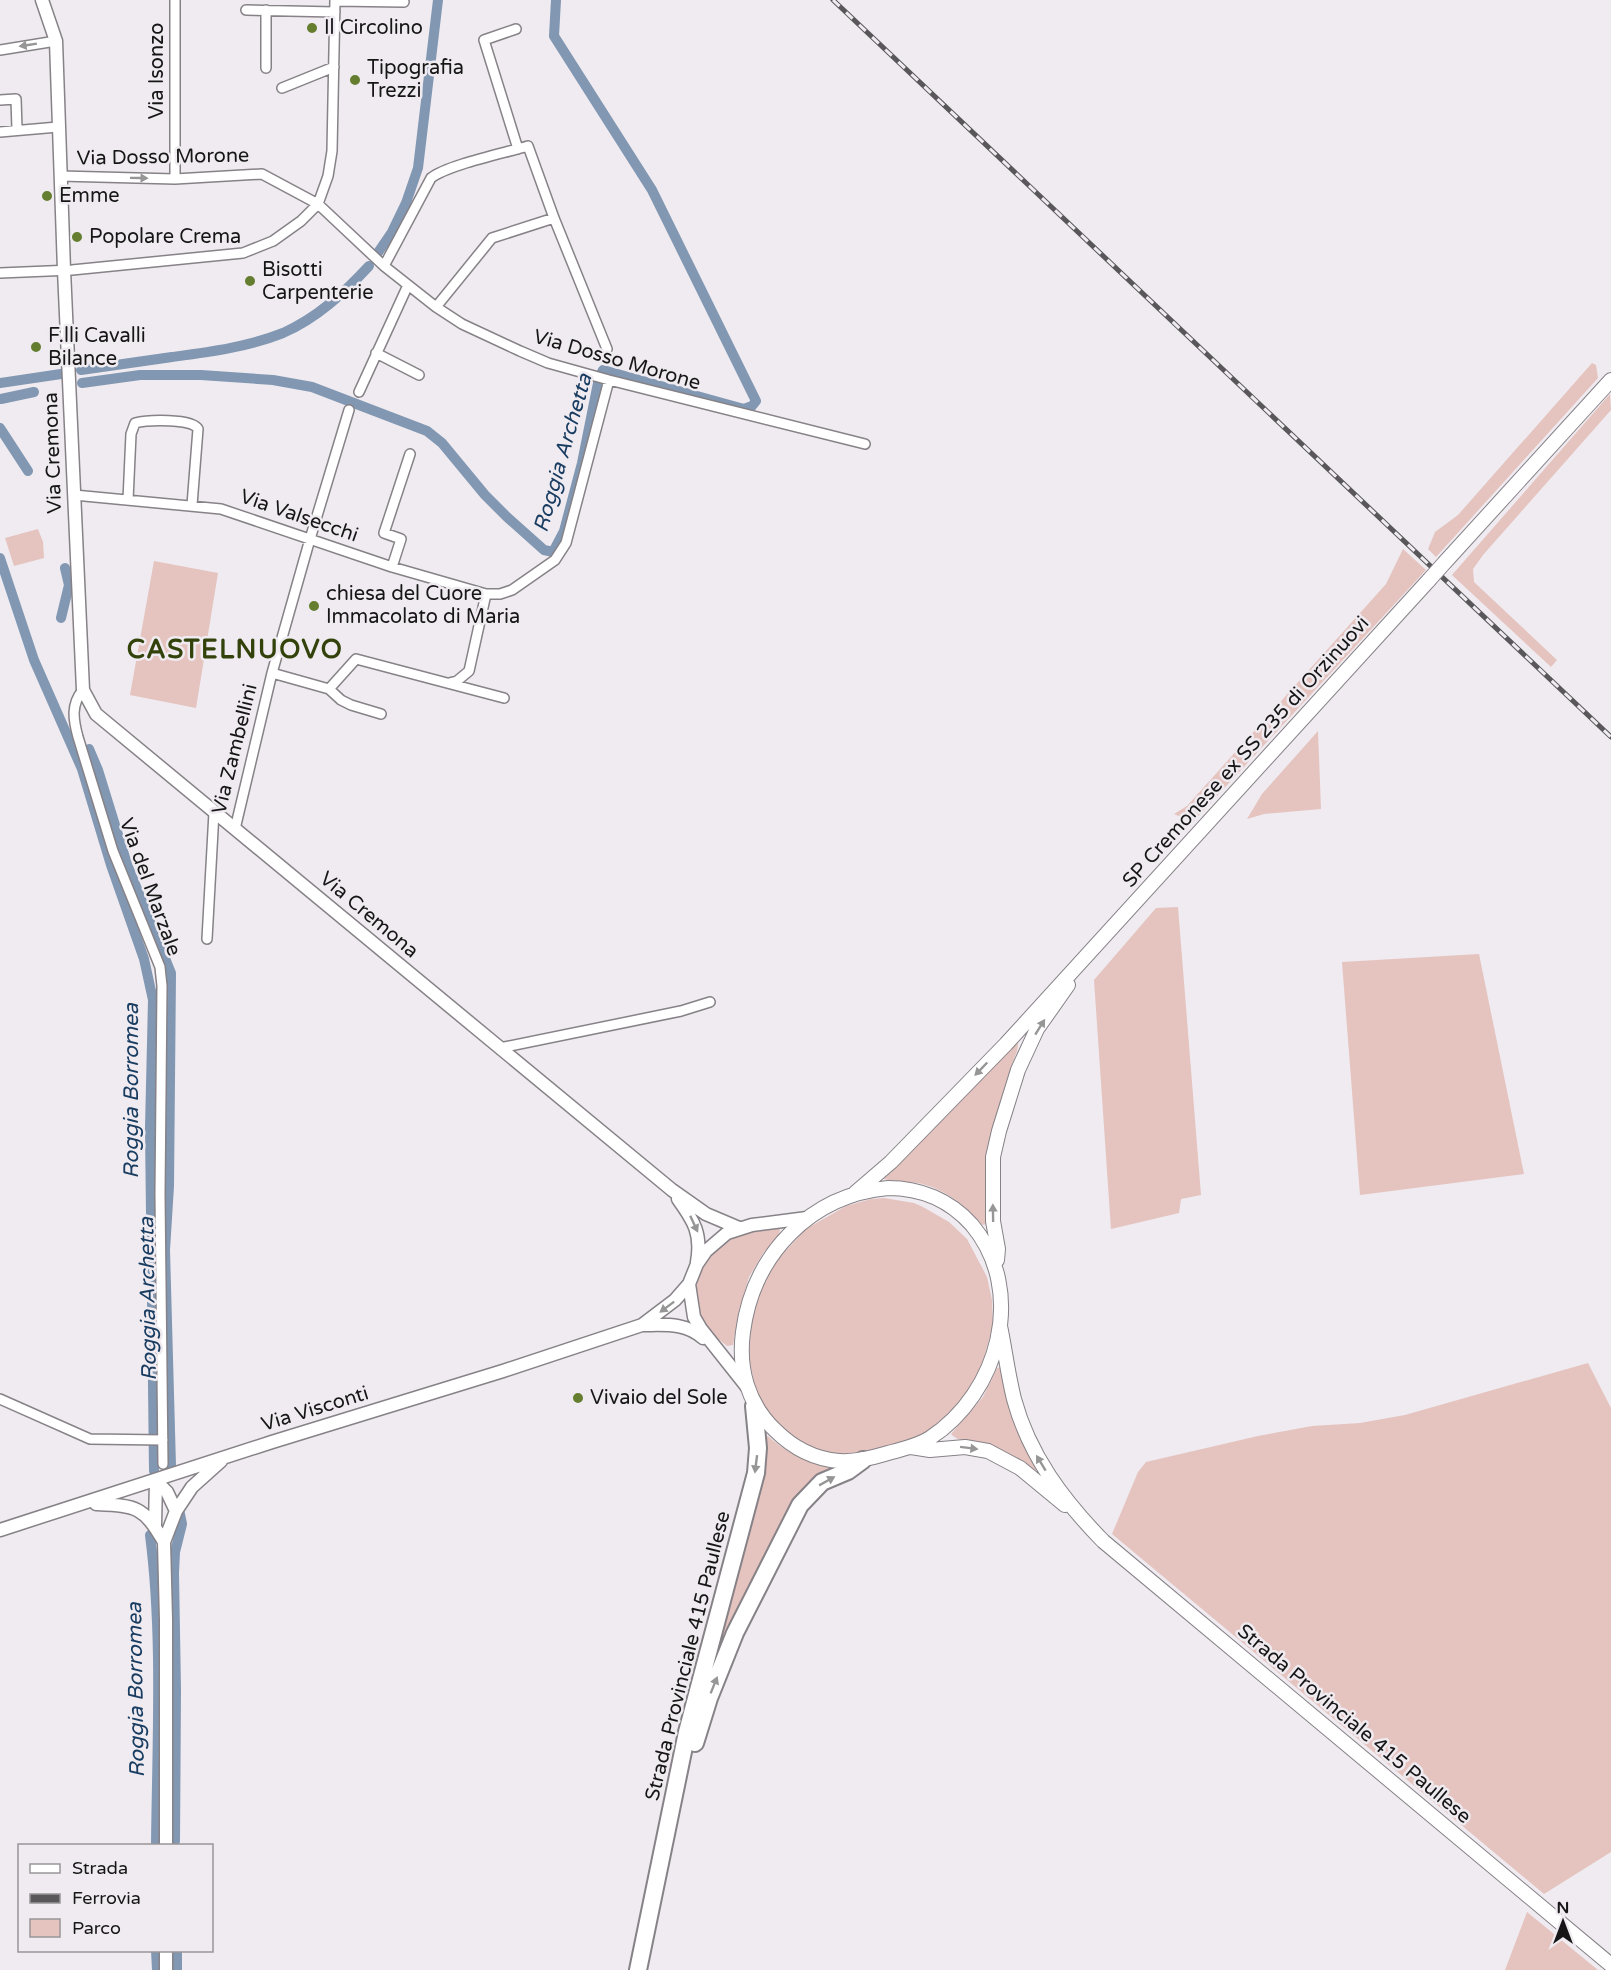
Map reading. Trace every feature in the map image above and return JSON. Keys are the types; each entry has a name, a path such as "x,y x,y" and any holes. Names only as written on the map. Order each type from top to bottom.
{"highway":[{"name":"Strada Provinciale 415 Paullese","path":"669,1821 687,1732 756,1473 758,1448 754,1406"},
{"name":"Strada Provinciale 415 Paullese","path":"669,1821 709,1698 735,1633 800,1505 822,1482 848,1471 863,1460"},
{"path":"638,1970 669,1821"}],"main road":[{"name":"SP Cremonese ex SS 235 di Orzinuovi","path":"1092,949 1611,380"},
{"path":"1092,949 1037,1029 1018,1070 993,1158 993,1221 998,1249 1000,1326 988,1370 976,1392 962,1410 930,1438 911,1447 863,1460 838,1461 814,1456 796,1448 765,1421 754,1406 747,1387 740,1349 746,1309 756,1280 773,1253 807,1218 855,1193 891,1162 1092,949"},
{"path":"855,1193 871,1189 904,1188 936,1197 957,1210 979,1234 992,1255 997,1271"},
{"name":"Strada Provinciale 415 Paullese","path":"1000,1326 1014,1397 1032,1448 1074,1511"},
{"name":"Strada Provinciale 415 Paullese","path":"911,1447 930,1450 966,1447 988,1451 1020,1468 1074,1511 1111,1549 1611,1965"}],"street":[{"name":"Via Cremona","path":"42,0 56,41 83,690 96,714 672,1190 706,1214 739,1228"},
{"name":"Via Isonzo","path":"175,0 176,179"},
{"path":"0,273 64,270 243,253 273,241 301,221 318,204 328,176 332,151 335,1 404,2"},
{"path":"246,10 335,12"},
{"path":"266,10 266,68"},
{"path":"516,29 484,40 518,149"},
{"path":"0,50 56,41"},
{"path":"282,88 334,67"},
{"path":"0,100 16,99 17,129"},
{"path":"0,132 58,127"},
{"path":"384,266 431,178 436,174 528,146 554,218 607,349"},
{"name":"Via Dosso Morone","path":"60,176 176,179 262,174 318,204 384,266 436,307 462,324 520,351 549,363 603,378 865,444"},
{"path":"436,307 492,238 554,218"},
{"path":"359,392 408,285"},
{"path":"376,353 418,375"},
{"name":"Via Valsecchi","path":"74,495 221,509 392,567 486,594 501,594 512,590 555,560 566,543 603,378"},
{"name":"Via Zambellini","path":"235,829 272,673 349,410"},
{"path":"128,500 132,426 138,422 183,422 192,423 198,429 192,505"},
{"name":"Via Valsecchi","path":"392,567 401,539 384,533 410,454"},
{"path":"446,684 457,681 469,671 486,594"},
{"path":"329,689 356,659 504,698"},
{"path":"272,673 329,689 341,700 351,705 381,714"},
{"name":"Via del Marzale","path":"83,690 75,700 74,719 78,737 113,851 160,967 162,986 160,1194 163,1464"},
{"path":"207,939 214,812"},
{"path":"500,1048 681,1011 710,1002"},
{"name":"Via Cremona","path":"672,1190 696,1226 700,1248 697,1264"},
{"path":"642,1325 675,1300 689,1284 697,1264 717,1240 739,1228 807,1218"},
{"path":"689,1284 694,1317 747,1387"},
{"path":"642,1325 685,1327 695,1331 717,1350"},
{"name":"Via Visconti","path":"0,1530 642,1325"},
{"path":"0,1399 90,1439 163,1440"},
{"path":"166,1844 164,1542 176,1511 192,1488 224,1458"},
{"path":"156,1480 167,1492 176,1511"},
{"path":"155,1526 156,1480"},
{"path":"86,1503 127,1505 148,1516 164,1542"},
{"path":"166,1952 166,1970"}],"green space":[{"path":"1592,363 1596,365 1598,378 1436,557 1428,549 1435,532 1458,515"},
{"path":"1610,394 1611,410 1473,569 1474,582 1557,660 1551,667 1452,575"},
{"path":"38,529 43,542 44,558 14,566 5,538"},
{"path":"1403,549 1426,570 1193,822 1174,814 1187,806 1386,584"},
{"path":"154,561 218,573 196,708 130,695"},
{"path":"1318,731 1321,809 1264,814 1247,819 1262,794"},
{"path":"1178,907 1201,1195 1181,1199 1179,1213 1111,1229 1094,980 1156,908"},
{"path":"1479,954 1524,1174 1360,1195 1342,962"},
{"path":"1016,1041 1017,1051 997,1115 993,1136 988,1179 988,1224 982,1225 961,1204 927,1185 884,1179 883,1177"},
{"path":"884,1198 914,1203 923,1207 949,1222 967,1239 987,1277 992,1300 993,1325 981,1369 971,1391 912,1445 890,1452 837,1457 797,1443 759,1404 747,1350 753,1311 760,1285 778,1259 806,1229 846,1206"},
{"path":"780,1228 779,1236 764,1252 749,1277 739,1310 733,1345 727,1346 703,1325 697,1312 696,1285 708,1260 728,1240 743,1233"},
{"path":"1588,1363 1611,1408 1611,1852 1544,1894 1112,1534 1138,1472 1146,1462 1312,1426 1360,1423 1405,1415"},
{"path":"1001,1367 1014,1418 1024,1444 1037,1467 1035,1471 996,1447 981,1442 961,1440 951,1434 983,1397 997,1368"},
{"path":"768,1436 792,1453 833,1469 801,1491 793,1502 717,1655 714,1656 765,1437"},
{"path":"1527,1912 1598,1970 1505,1970"}],"waterway":[{"name":"Roggia Borromea","path":"377,254 392,232 406,203 418,168 438,0"},
{"name":"Roggia Archetta","path":"82,383 140,375 201,375 273,380 312,387 427,431 442,443 485,495 507,517 544,550 553,552 564,531 582,463 599,378 603,370 744,409 752,406 756,401 652,190 554,36 556,0"},
{"name":"Roggia Borromea","path":"81,370 214,351 270,338 295,327 319,312 369,266"},
{"name":"Roggia Borromea","path":"0,383 61,374"},
{"name":"Roggia Archetta","path":"1,399 34,392"},
{"name":"Roggia Archetta","path":"0,428 28,471"},
{"name":"Roggia Borromea","path":"0,558 34,660 82,769 111,865 144,959 153,1000 150,1128 154,1471"},
{"name":"Roggia Archetta","path":"61,618 69,585 65,568"},
{"name":"Roggia Archetta","path":"89,749 98,770 127,864 171,973 169,1186 165,1250 171,1466"},
{"name":"Roggia Archetta","path":"173,1844 176,1690 174,1573 175,1552 182,1524 180,1514"},
{"name":"Roggia Borromea","path":"150,1535 158,1651 156,1844"},
{"name":"Roggia Borromea","path":"156,1952 157,1970"},
{"name":"Roggia Archetta","path":"177,1952 177,1970"}],"railway":[{"path":"833,0 1611,737"}],"place":[{"name":"Il Circolino","path":"312,28"},
{"name":"Tipografia Trezzi","path":"355,80"},
{"name":"Emme","path":"47,196"},
{"name":"Popolare Crema","path":"77,237"},
{"name":"Bisotti Carpenterie","path":"250,281"},
{"name":"F.lli Cavalli Bilance","path":"36,347"},
{"name":"chiesa del Cuore Immacolato di Maria","path":"314,606"},
{"name":"Vivaio del Sole","path":"578,1398"}],"district":[{"name":"CASTELNUOVO","path":"235,649"}]}
